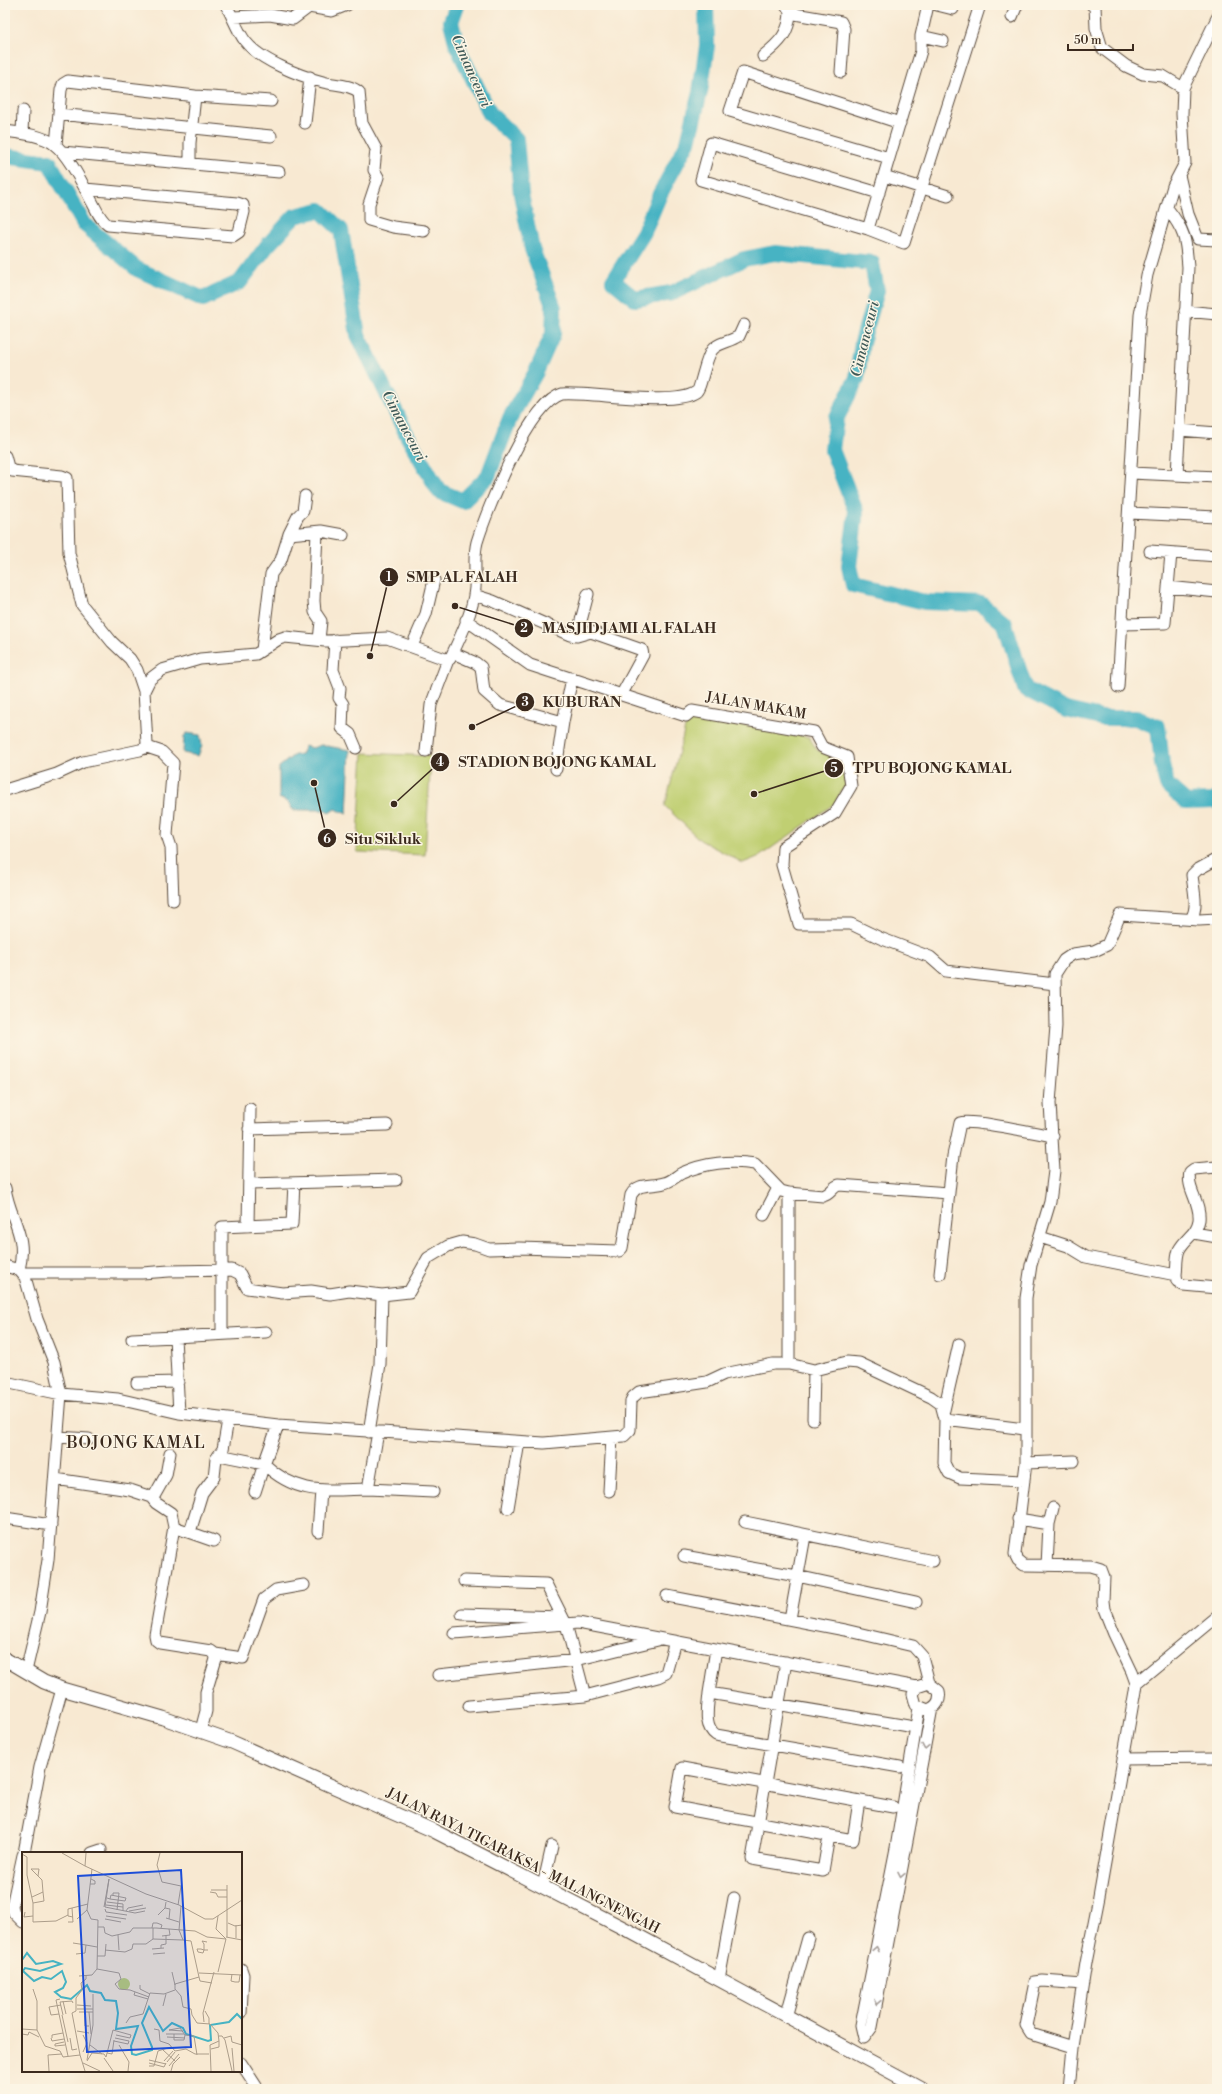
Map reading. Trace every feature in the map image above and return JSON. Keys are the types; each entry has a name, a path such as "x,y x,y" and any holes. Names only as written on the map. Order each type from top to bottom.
{"main road":[{"name":"JALAN RAYA TIGARAKSA - MALANGNENGAH","path":"5,1660 62,1689 200,1730 260,1754 434,1831 543,1886 922,2089"}],"street":[{"path":"226,5 240,33 252,49 273,63 324,82 353,88 360,95 362,123 376,148 374,170 378,177 369,204 368,216 370,222 424,231"},
{"path":"233,17 270,15 293,19 309,7 332,11 347,5"},
{"path":"868,229 921,51 921,36 928,5"},
{"path":"937,5 953,9"},
{"path":"879,193 711,143 701,180 868,229 904,243 980,5"},
{"path":"1012,17 1017,5"},
{"path":"1092,5 1095,6 1096,28 1102,48 1126,66 1143,74 1163,76 1184,88"},
{"path":"763,56 777,44 787,32 790,23 788,8"},
{"path":"788,8 802,16 841,22 844,29 841,72"},
{"path":"1118,687 1129,513 1134,387 1140,315 1147,275 1167,208 1179,175 1186,163 1182,114 1184,88 1216,26"},
{"path":"921,36 943,41"},
{"path":"889,158 730,111 743,72 900,123"},
{"path":"305,123 310,77"},
{"path":"59,149 59,114 62,86 68,81 195,96 271,101"},
{"path":"190,163 191,129 195,96"},
{"path":"22,133 23,111"},
{"path":"59,114 191,129 270,136"},
{"path":"5,131 22,133 48,140 59,149 85,188 100,217 110,225 233,236 239,232 244,212 243,206 237,203 85,188"},
{"path":"59,149 279,172"},
{"path":"1179,175 1188,214 1198,239 1217,240"},
{"path":"884,176 948,196"},
{"path":"1167,208 1178,223 1186,239 1188,267 1177,475"},
{"path":"1185,311 1217,314"},
{"path":"426,751 431,705 466,620 474,595 475,552 486,517 516,449 536,417 555,397 562,394 663,400 681,397 696,392 699,388 706,361 713,348 739,336 744,325"},
{"path":"1179,430 1217,433"},
{"path":"5,456 8,467 14,472 62,476 67,478 70,553 82,605 112,642 134,664 144,691 147,747"},
{"path":"1131,473 1217,477"},
{"path":"262,650 271,574 284,554 289,534 298,516 303,511 305,496"},
{"path":"1129,513 1217,517"},
{"path":"289,534 317,532 343,535"},
{"path":"317,532 314,612 320,621 319,640"},
{"path":"1150,551 1217,556"},
{"path":"1122,624 1165,624 1171,553"},
{"path":"412,646 426,614 434,580"},
{"path":"1168,587 1217,592"},
{"path":"577,636 588,594"},
{"path":"474,595 507,607 561,632 577,636 591,632 642,650 643,655 624,690"},
{"name":"JALAN MAKAM","path":"466,620 530,665 686,716 692,711 814,732 822,747 847,757 851,786 835,813 783,847 782,865 799,924 850,924 880,938 930,957 946,971 1054,984"},
{"path":"144,691 150,679 162,670 200,659 252,655 285,637 319,640 387,638 450,657 476,663 481,667 484,691 500,705 563,722"},
{"path":"335,640 333,670 340,688 339,698 343,704 342,728 350,734 356,748"},
{"path":"556,769 563,722 572,678"},
{"path":"5,790 57,774 83,762 135,752 147,747 162,752 173,763 167,835 171,847 173,900"},
{"path":"1191,918 1194,910 1195,892 1192,875 1197,870 1217,859"},
{"path":"1069,2089 1073,2047 1083,1984 1136,1683 1102,1601 1104,1577 1101,1569 1091,1566 1024,1565 1016,1557 1018,1519 1026,1462 1026,1298 1031,1265 1050,1202 1054,1171 1050,1103 1056,1026 1055,974 1064,960 1072,954 1094,951 1107,945 1120,915 1191,918 1199,920 1217,919"},
{"path":"248,1226 250,1109"},
{"path":"940,1274 948,1194 958,1126 960,1123 987,1125 1053,1136"},
{"path":"249,1129 387,1125"},
{"path":"5,1266 21,1271 142,1273 221,1270 237,1271 247,1288 258,1291 288,1293 311,1291 330,1294 358,1291 382,1295 409,1292 428,1258 448,1246 462,1242 475,1244 489,1249 519,1248 619,1252 622,1248 631,1195 634,1191 640,1186 664,1183 697,1167 731,1163 755,1164 778,1188 789,1193 823,1196 828,1194 835,1186 839,1185 948,1194"},
{"path":"1217,1167 1194,1169 1190,1172 1189,1186 1199,1211 1199,1221 1194,1233 1180,1250 1176,1275 1177,1281 1183,1286 1217,1288"},
{"path":"249,1184 396,1180"},
{"path":"222,1334 222,1227 292,1224 294,1182"},
{"path":"5,1188 22,1243 21,1271 37,1319 54,1362 61,1394 51,1525 40,1612 26,1671"},
{"path":"764,1215 778,1188"},
{"path":"789,1193 789,1364"},
{"path":"1194,1233 1217,1237"},
{"path":"1040,1237 1068,1246 1086,1257 1176,1275"},
{"path":"368,1489 380,1364 382,1295"},
{"path":"132,1339 266,1332"},
{"path":"175,1337 179,1413"},
{"path":"959,1344 945,1415 944,1463 949,1473 960,1478 1024,1481"},
{"path":"5,1382 61,1394 118,1399 179,1413 228,1420 373,1432 544,1443 624,1436 630,1430 631,1401 633,1397 640,1392 707,1382 724,1374 773,1364 789,1364 814,1370 847,1362 859,1362 937,1400 945,1415"},
{"path":"813,1419 814,1370"},
{"path":"137,1383 178,1382"},
{"path":"945,1415 1026,1429"},
{"path":"190,1532 202,1493 214,1477 216,1459 223,1449 228,1420"},
{"path":"255,1492 278,1425"},
{"path":"58,1437 89,1439"},
{"path":"609,1491 612,1438"},
{"path":"508,1508 519,1442"},
{"path":"153,1498 166,1475 170,1453"},
{"path":"219,1455 264,1464 274,1472 294,1483 312,1490 368,1489 433,1492"},
{"path":"1026,1462 1074,1461"},
{"path":"55,1479 130,1490 153,1498 156,1503 170,1513 174,1528 155,1638 160,1643 243,1658 264,1598 276,1590 304,1585"},
{"path":"318,1531 321,1491"},
{"path":"1047,1566 1049,1524 1053,1508"},
{"path":"5,1518 51,1525"},
{"path":"1018,1519 1049,1524"},
{"path":"745,1522 805,1536 933,1561"},
{"path":"174,1528 214,1541"},
{"path":"790,1619 805,1536"},
{"path":"684,1556 797,1576 916,1602"},
{"path":"464,1581 546,1584 564,1620 585,1696"},
{"path":"667,1596 845,1630 913,1646 922,1656 929,1683 936,1687 940,1695 938,1703 932,1708 872,2027 864,2038 859,2055"},
{"path":"462,1614 564,1620 917,1687 929,1683"},
{"path":"1136,1683 1217,1616"},
{"path":"454,1633 564,1620"},
{"path":"438,1675 576,1660 662,1639"},
{"path":"469,1706 585,1696 658,1677 666,1673 675,1641"},
{"path":"716,1649 709,1693 708,1725 711,1731 716,1735 900,1767"},
{"path":"200,1730 206,1711 206,1692 216,1659 215,1654"},
{"path":"786,1662 752,1859 823,1871 829,1836"},
{"path":"864,2038 861,2025 896,1848 919,1708 913,1698 917,1687"},
{"path":"23,1852 40,1767 62,1689"},
{"path":"709,1693 908,1726"},
{"path":"919,1708 932,1708"},
{"path":"1123,1759 1217,1758"},
{"path":"859,1801 853,1840 675,1807 682,1768 893,1807"},
{"path":"543,1886 552,1846"},
{"path":"22,1859 12,1906 14,1913 22,1921"},
{"path":"719,1980 734,1898"},
{"path":"786,2017 808,1938"},
{"path":"242,1972 242,1994"},
{"path":"1073,2047 1031,2034 1026,2026 1035,1982 1043,1981 1083,1984"},
{"path":"242,2065 258,2089"}],"green space":[{"path":"692,715 809,737 817,750 842,760 846,784 834,804 760,856 743,863 700,840 665,806 685,728"},
{"path":"363,753 431,756 425,855 357,852"}],"water":[{"path":"187,733 200,735 202,746 198,756 183,753 184,736"},
{"path":"321,745 350,750 347,814 335,809 329,813 326,810 293,810 288,802 279,798 279,767 294,755 301,754 305,746 312,748"}],"waterway":[{"name":"Cimanceuri","path":"5,156 49,162 84,224 137,269 203,299 240,282 267,246 295,216 320,210 341,230 358,335 408,437 439,491 463,501 488,476 510,418 536,372 553,334 554,308 532,249 521,194 516,139 490,114 457,46 451,22 457,5"},
{"name":"Cimanceuri","path":"706,5 707,46 700,92 688,142 660,194 644,232 613,281 635,299 672,293 744,259 775,253 872,263 877,291 862,342 857,378 836,419 832,450 856,512 849,566 853,585 925,602 981,604 1005,624 1025,689 1066,710 1101,718 1136,718 1158,727 1162,764 1167,785 1186,802 1214,801 1217,799"}],"place":[{"name":"MASJID JAMI AL FALAH","path":"455,606"},
{"name":"SMP AL FALAH","path":"370,656"},
{"name":"KUBURAN","path":"472,727"},
{"name":"Situ Sikluk","path":"314,783"},
{"name":"TPU BOJONG KAMAL","path":"754,794"},
{"name":"STADION BOJONG KAMAL","path":"394,804"}],"district":[{"name":"BOJONG KAMAL","path":"136,1443"}]}
